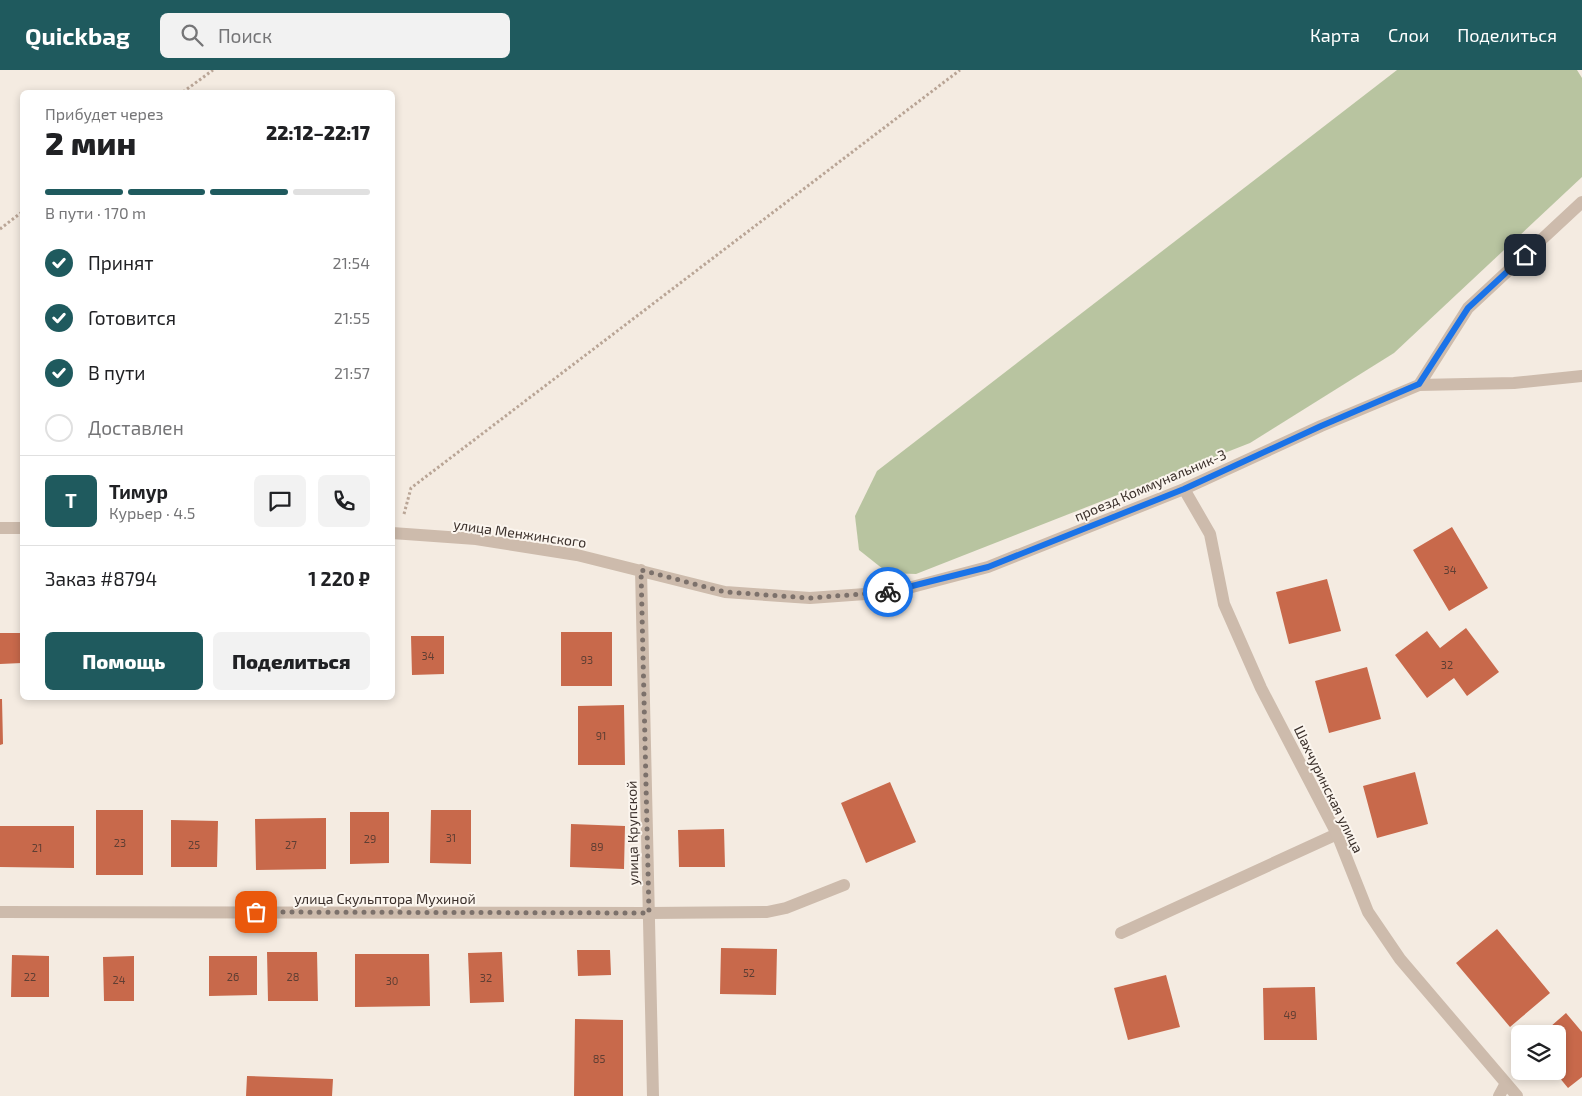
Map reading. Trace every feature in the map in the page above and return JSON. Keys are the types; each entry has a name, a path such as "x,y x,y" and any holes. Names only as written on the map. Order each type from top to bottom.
{"street":[{"path":"1419,384 1468,308 1582,202"},
{"path":"1419,384 1514,383 1582,376"},
{"name":"проезд Коммунальник-3","path":"641,570 725,592 810,598 894,592 988,567 1184,489 1321,426 1419,384"},
{"name":"Шахчуринская улица","path":"1184,489 1210,534 1224,604 1257,679 1338,834 1368,912 1400,959 1517,1096"},
{"path":"0,528 20,528"},
{"name":"улица Менжинского","path":"395,533 485,541 577,555 641,570"},
{"name":"улица Крупской","path":"641,570 653,1096"},
{"path":"1121,933 1338,834"},
{"name":"улица Скульптора Мухиной","path":"0,912 767,912 786,908 844,886"},
{"path":"1499,1096 1506,1083"}],"path":[{"path":"186,90 213,70"},
{"path":"395,533 411,488 960,70"},
{"path":"0,229 20,214"}],"green space":[{"path":"1397,70 1577,70 1582,78 1582,177 1394,353 1250,443 916,574 888,573 859,550 855,516 877,471"}],"building":[{"path":"1452,527 1488,588 1449,611 1413,550"},
{"path":"1327,579 1341,631 1289,644 1276,592"},
{"path":"1466,628 1499,672 1467,696 1454,678 1427,698 1395,655 1427,631 1440,648"},
{"path":"561,632 612,632 612,686 561,686"},
{"path":"0,633 20,633 20,663 0,664"},
{"path":"411,636 444,636 444,674 412,675"},
{"path":"1367,667 1381,719 1329,733 1315,681"},
{"path":"0,699 2,699 3,744 0,745"},
{"path":"624,705 625,765 578,765 578,706"},
{"path":"1415,772 1428,824 1377,838 1363,786"},
{"path":"890,782 916,842 866,863 841,803"},
{"path":"96,810 143,810 143,875 96,875"},
{"path":"431,810 471,810 471,864 430,863"},
{"path":"350,812 389,812 389,863 350,864"},
{"path":"326,818 326,869 256,870 255,819"},
{"path":"171,820 218,821 217,867 171,867"},
{"path":"571,824 625,826 624,869 570,867"},
{"path":"0,826 74,826 74,868 0,867"},
{"path":"724,829 725,867 679,867 678,830"},
{"path":"1497,929 1550,993 1510,1027 1456,963"},
{"path":"721,948 777,949 776,995 720,994"},
{"path":"577,950 610,950 611,975 578,976"},
{"path":"267,952 317,952 318,1001 268,1001"},
{"path":"502,952 504,1002 470,1003 468,953"},
{"path":"355,954 429,954 430,1006 355,1007"},
{"path":"12,955 49,956 49,997 11,997"},
{"path":"134,956 134,1001 104,1001 103,957"},
{"path":"209,956 257,956 257,995 209,996"},
{"path":"1166,975 1180,1027 1128,1040 1114,988"},
{"path":"1315,987 1317,1040 1264,1040 1263,988"},
{"path":"1566,1013 1582,1032 1582,1077 1568,1088 1561,1080 1566,1080 1566,1025 1552,1025"},
{"path":"575,1019 623,1020 623,1096 574,1096"},
{"path":"247,1076 333,1079 332,1096 246,1096"}],"way so far":[{"path":"256,912 649,913 641,570 725,592 810,598 888,592"}],"route":[{"path":"888,592 988,567 1184,489 1321,426 1419,384 1468,308 1525,255"}]}
